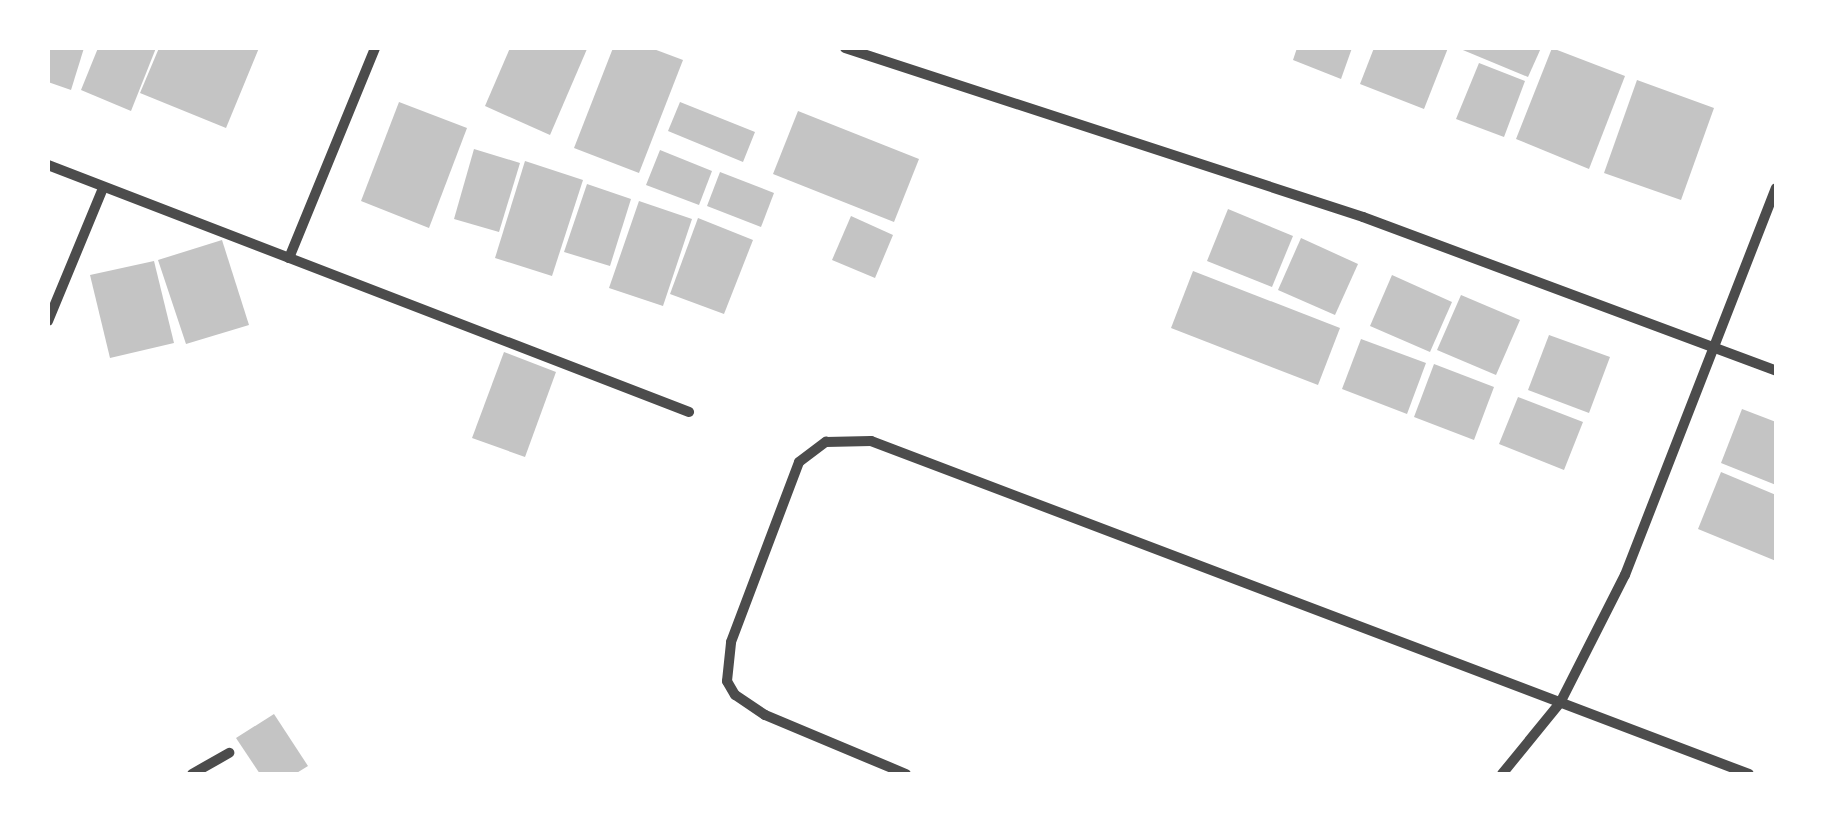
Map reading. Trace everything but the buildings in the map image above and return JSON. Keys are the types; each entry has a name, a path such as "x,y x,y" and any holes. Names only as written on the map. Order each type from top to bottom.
{"street":[{"path":"290,258 375,48"},
{"path":"845,48 1363,216 1776,371"},
{"path":"48,164 689,412"},
{"path":"48,321 103,188"},
{"path":"1502,774 1560,703 1625,575 1776,188"},
{"path":"906,774 765,715 735,695 726,681 731,642 799,462 826,442 871,441 1749,774"},
{"path":"192,774 229,753"}]}
